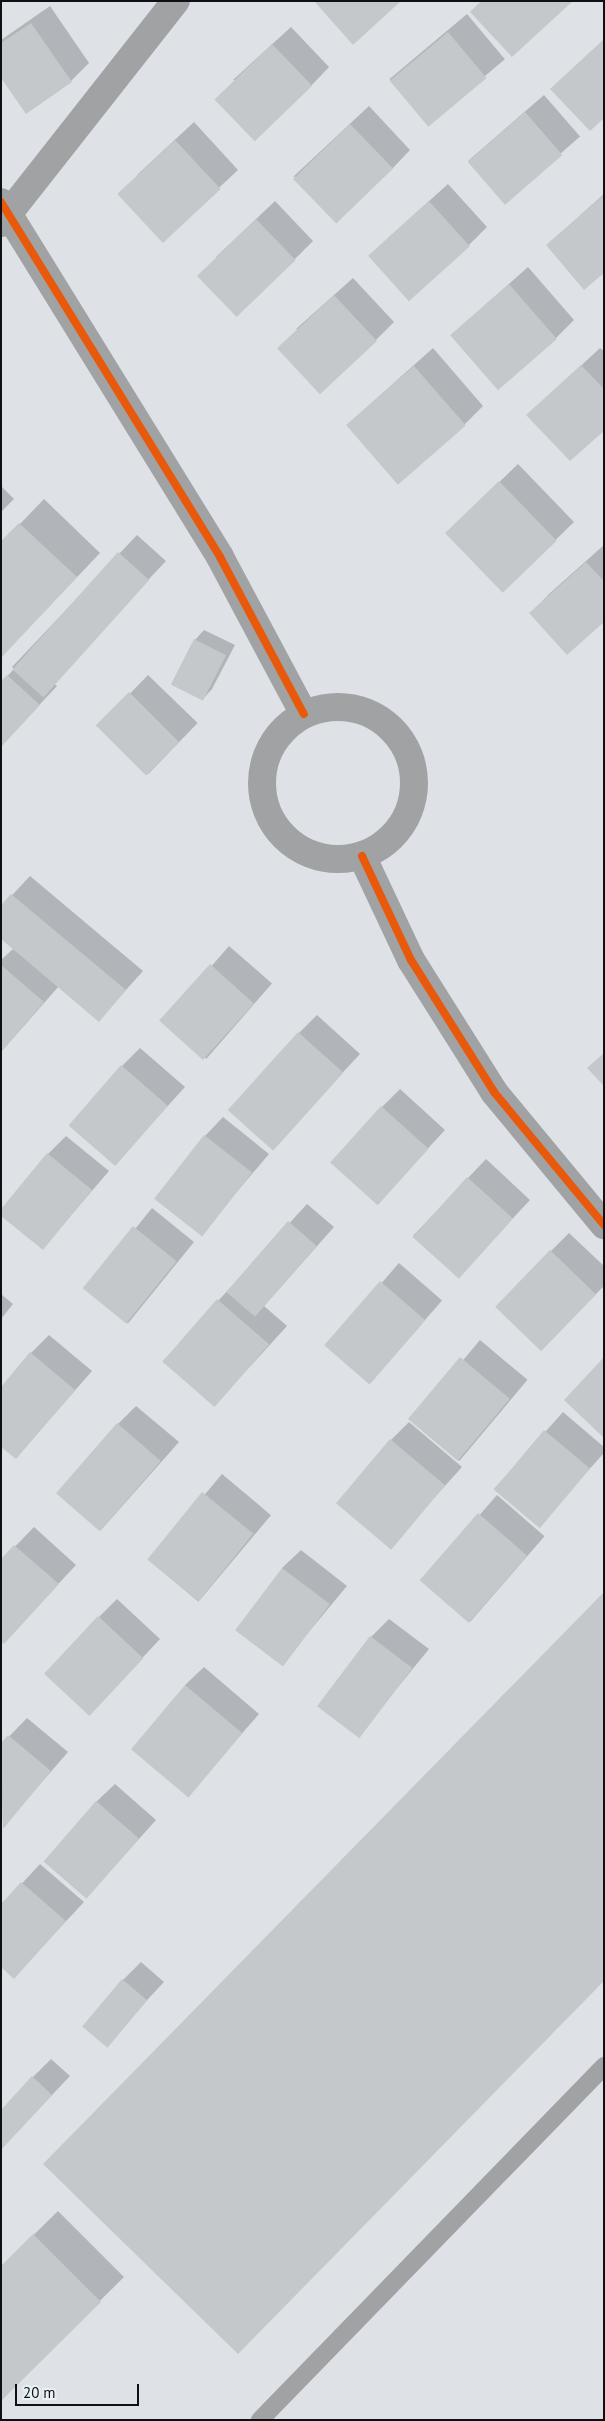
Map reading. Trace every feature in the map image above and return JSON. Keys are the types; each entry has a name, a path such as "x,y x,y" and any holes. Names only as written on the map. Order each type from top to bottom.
{"street":[{"path":"176,1 4,213 220,557 304,714"},
{"path":"336,706 368,712 395,732 411,760 414,789 406,818 388,841 362,856 335,860 308,854 285,840 269,818 261,792 263,764 278,735 304,714 336,706"},
{"path":"362,856 410,960 494,1092 604,1226"}],"lane":[{"path":"260,2420 604,2066"}],"building":[{"path":"314,1 401,1 353,45"},
{"path":"481,1 573,1 512,57 470,12"},
{"path":"31,23 72,82 26,114 1,78 1,43"},
{"path":"448,32 487,78 428,127 390,81"},
{"path":"604,39 604,118 590,131 550,89"},
{"path":"272,44 312,86 255,141 214,100"},
{"path":"525,112 562,155 505,205 468,162"},
{"path":"350,124 393,169 336,223 293,179"},
{"path":"175,140 221,189 163,243 117,194"},
{"path":"604,195 604,273 584,290 546,245"},
{"path":"429,201 470,246 409,301 368,256"},
{"path":"256,219 296,260 237,317 197,276"},
{"path":"509,284 557,339 498,390 450,335"},
{"path":"334,295 377,341 320,394 277,348"},
{"path":"581,365 604,389 604,431 570,461 526,415"},
{"path":"414,366 466,426 398,485 346,425"},
{"path":"499,481 557,541 503,593 445,533"},
{"path":"19,523 77,577 1,658 1,541"},
{"path":"118,552 149,580 43,698 12,669"},
{"path":"586,562 604,581 604,622 567,655 529,613"},
{"path":"194,639 226,655 203,701 171,684"},
{"path":"7,675 40,705 1,747 1,681"},
{"path":"129,692 179,742 146,775 96,725"},
{"path":"11,894 126,990 99,1022 1,939 1,905"},
{"path":"210,964 254,1003 203,1060 159,1020"},
{"path":"1,965 44,1002 1,1052"},
{"path":"298,1032 343,1073 273,1151 228,1110"},
{"path":"604,1053 604,1086 587,1068"},
{"path":"121,1065 168,1106 115,1166 69,1125"},
{"path":"381,1106 429,1149 378,1205 330,1162"},
{"path":"204,1135 252,1173 202,1236 154,1199"},
{"path":"47,1153 92,1190 43,1250 1,1216 1,1209"},
{"path":"467,1177 513,1218 459,1279 413,1237"},
{"path":"288,1221 317,1246 255,1317 226,1292"},
{"path":"133,1226 177,1261 126,1323 83,1288"},
{"path":"550,1250 596,1294 541,1351 495,1307"},
{"path":"380,1281 425,1320 370,1385 324,1345"},
{"path":"217,1299 269,1344 215,1407 163,1362"},
{"path":"30,1352 75,1390 16,1459 1,1447 1,1387"},
{"path":"460,1357 510,1399 458,1461 408,1419"},
{"path":"604,1357 604,1438 564,1400"},
{"path":"117,1423 161,1461 100,1531 56,1493"},
{"path":"544,1430 590,1469 540,1528 494,1490"},
{"path":"390,1439 445,1485 391,1550 336,1503"},
{"path":"202,1492 253,1534 199,1601 147,1560"},
{"path":"478,1513 527,1556 469,1623 420,1580"},
{"path":"14,1545 59,1584 4,1644 1,1641 1,1559"},
{"path":"282,1568 330,1604 283,1666 235,1630"},
{"path":"604,1592 604,1981 238,2354 43,2164"},
{"path":"98,1616 143,1658 89,1716 44,1674"},
{"path":"370,1636 412,1668 359,1738 317,1706"},
{"path":"185,1685 242,1733 188,1798 131,1749"},
{"path":"8,1735 51,1771 3,1829 1,1743"},
{"path":"96,1801 139,1838 87,1899 44,1861"},
{"path":"21,1882 66,1921 14,1979 1,1967 1,1904"},
{"path":"122,1979 147,2000 107,2048 82,2026"},
{"path":"32,2076 52,2095 1,2150 1,2110"},
{"path":"33,2234 101,2302 1,2401 1,2266"}],"cycle path":[{"path":"1,202 220,557 304,714"},
{"path":"362,856 411,960 494,1092 604,1225"}]}
